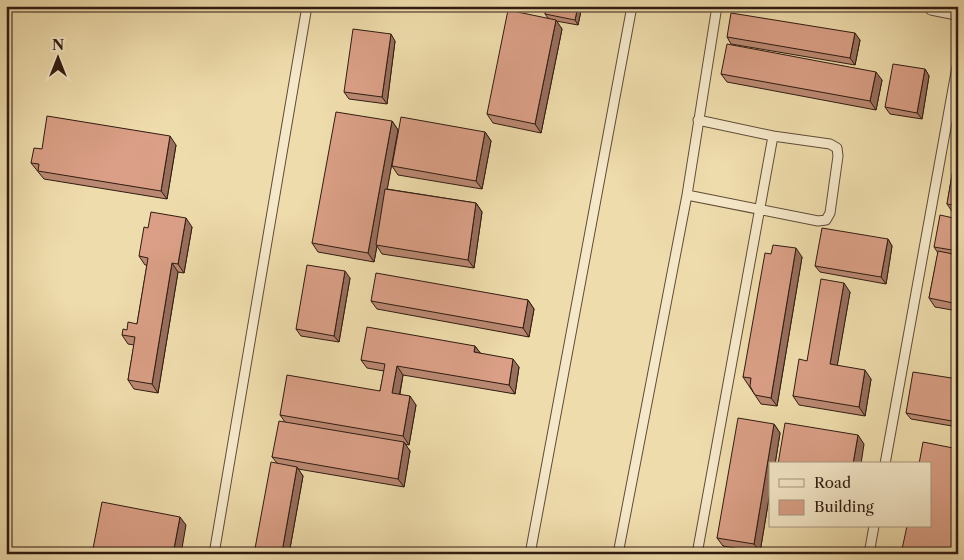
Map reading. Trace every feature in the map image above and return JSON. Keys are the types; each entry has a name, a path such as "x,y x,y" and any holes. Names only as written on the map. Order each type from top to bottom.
{"street":[{"path":"933,6 958,11"}],"lane":[{"path":"214,554 307,6"},
{"path":"530,554 632,6"},
{"path":"618,554 687,195 717,6"},
{"path":"885,462 958,61"},
{"path":"687,195 818,221 826,220 830,213 838,156 837,148 830,144 772,136 698,120"},
{"path":"697,554 772,136"},
{"path":"869,554 874,528"}],"building":[{"path":"547,6 578,6 575,20 545,14"},
{"path":"508,10 556,20 535,124 487,114"},
{"path":"731,13 855,33 850,58 727,37"},
{"path":"353,29 391,34 382,97 344,92"},
{"path":"727,44 876,72 870,101 721,74"},
{"path":"893,64 925,69 917,113 885,107"},
{"path":"336,112 392,121 368,253 312,243"},
{"path":"47,116 170,136 161,191 38,171 39,164 31,163 34,148 42,149"},
{"path":"401,117 485,132 476,181 392,166"},
{"path":"958,140 958,206 947,204"},
{"path":"385,189 476,203 468,260 376,245"},
{"path":"151,212 186,218 178,264 172,263 152,384 128,380 135,337 122,335 123,329 127,330 128,322 137,324 148,258 139,256 144,227 148,228"},
{"path":"940,215 958,219 958,251 934,247"},
{"path":"822,228 888,239 881,277 815,266"},
{"path":"773,245 796,248 771,398 755,395 750,386 751,378 743,377 765,253 771,254"},
{"path":"938,251 958,255 958,304 929,298"},
{"path":"307,265 345,271 334,336 296,329"},
{"path":"376,273 528,300 523,328 371,301"},
{"path":"821,279 844,283 830,364 865,370 859,407 793,396 799,359 807,361"},
{"path":"367,327 475,346 474,352 513,359 509,385 397,366 392,393 410,396 403,436 280,415 287,375 380,391 385,364 361,360"},
{"path":"913,372 958,379 958,422 906,413"},
{"path":"738,418 774,424 754,544 717,538"},
{"path":"279,421 404,442 398,479 272,457"},
{"path":"785,423 858,435 853,462 778,462"},
{"path":"923,442 958,449 958,554 901,554 907,528 932,528 932,462 919,462"},
{"path":"271,462 297,467 282,552 289,554 254,554"},
{"path":"102,502 180,517 173,554 92,554"}]}
